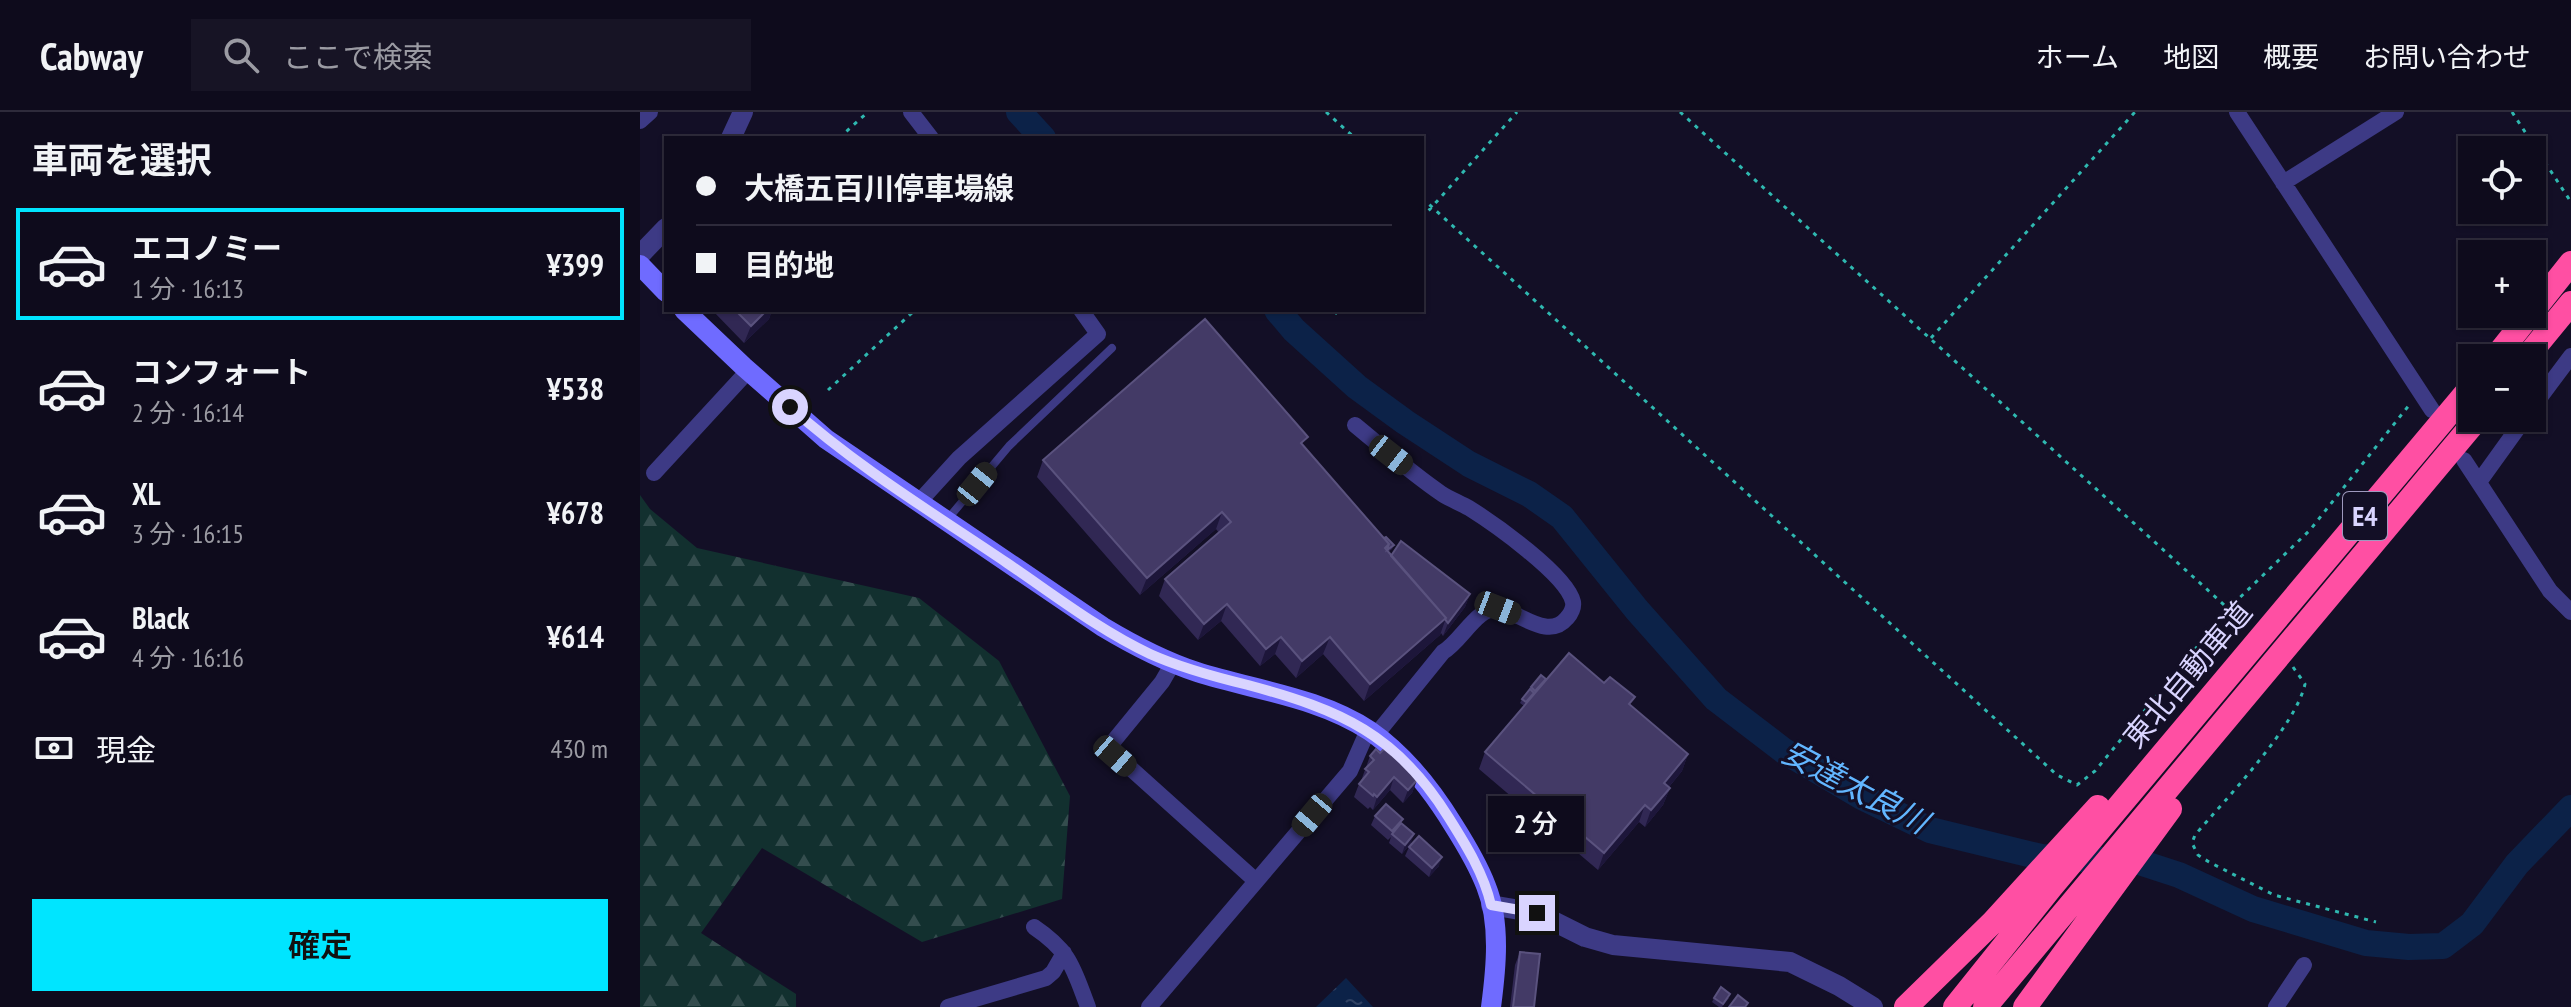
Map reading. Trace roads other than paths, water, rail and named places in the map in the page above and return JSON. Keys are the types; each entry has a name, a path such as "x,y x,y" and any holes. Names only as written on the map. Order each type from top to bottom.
{"highway":[{"path":"2546,294 2571,263"},
{"path":"2537,344 2571,303"},
{"path":"2506,344 2519,328"},
{"name":"東北自動車道","path":"1985,1007 2091,897 2152,820 2458,405"},
{"name":"東北自動車道","path":"2275,657 2466,432"},
{"path":"1955,1007 2041,884 2108,808 2275,657"},
{"path":"1906,1007 1993,922 2041,884"},
{"path":"2025,1007 2091,897"}],"main road":[{"path":"640,265 664,290"},
{"path":"686,312 826,439 1103,627 1150,654 1173,663 1336,714 1372,733 1404,759 1431,790 1464,841 1487,888 1495,940 1491,1007"}],"street":[{"path":"640,121 650,112"},
{"path":"732,136 743,112"},
{"path":"911,112 929,136"},
{"path":"2237,112 2432,410"},
{"path":"2283,183 2396,112"},
{"path":"640,255 664,230"},
{"path":"918,503 959,458 1098,334 1082,312"},
{"path":"2546,389 2571,356"},
{"path":"654,473 748,371"},
{"path":"1149,1007 1350,771 1372,733 1480,615 1498,608 1543,626 1566,621 1572,610 1573,602 1563,584 1545,565 1468,507 1444,495 1355,425"},
{"path":"2479,482 2515,432"},
{"path":"2464,460 2550,591 2571,612"},
{"path":"1173,663 1162,682 1108,748 1256,881"},
{"path":"1491,905 1537,913 1585,937 1613,945 1790,962 1873,1007"},
{"path":"1034,927 1055,942 1064,953 1075,970 1088,1007"},
{"path":"948,1007 1046,978 1064,953"},
{"path":"2276,1007 2304,965"}],"lane":[{"path":"946,522 1009,446 1112,348"}],"water":[{"path":"1346,978 1373,1007 1316,1007"}],"waterway":[{"name":"安達太良川","path":"1019,112 1041,136"},
{"name":"安達太良川","path":"1279,312 1294,330 1357,387 1405,422 1469,464 1529,494 1562,517 1637,610 1716,699 1784,751 1862,797 1930,830 2041,857 2139,862 2179,875 2253,909 2366,943 2443,946 2472,924 2517,864 2571,808"}]}
